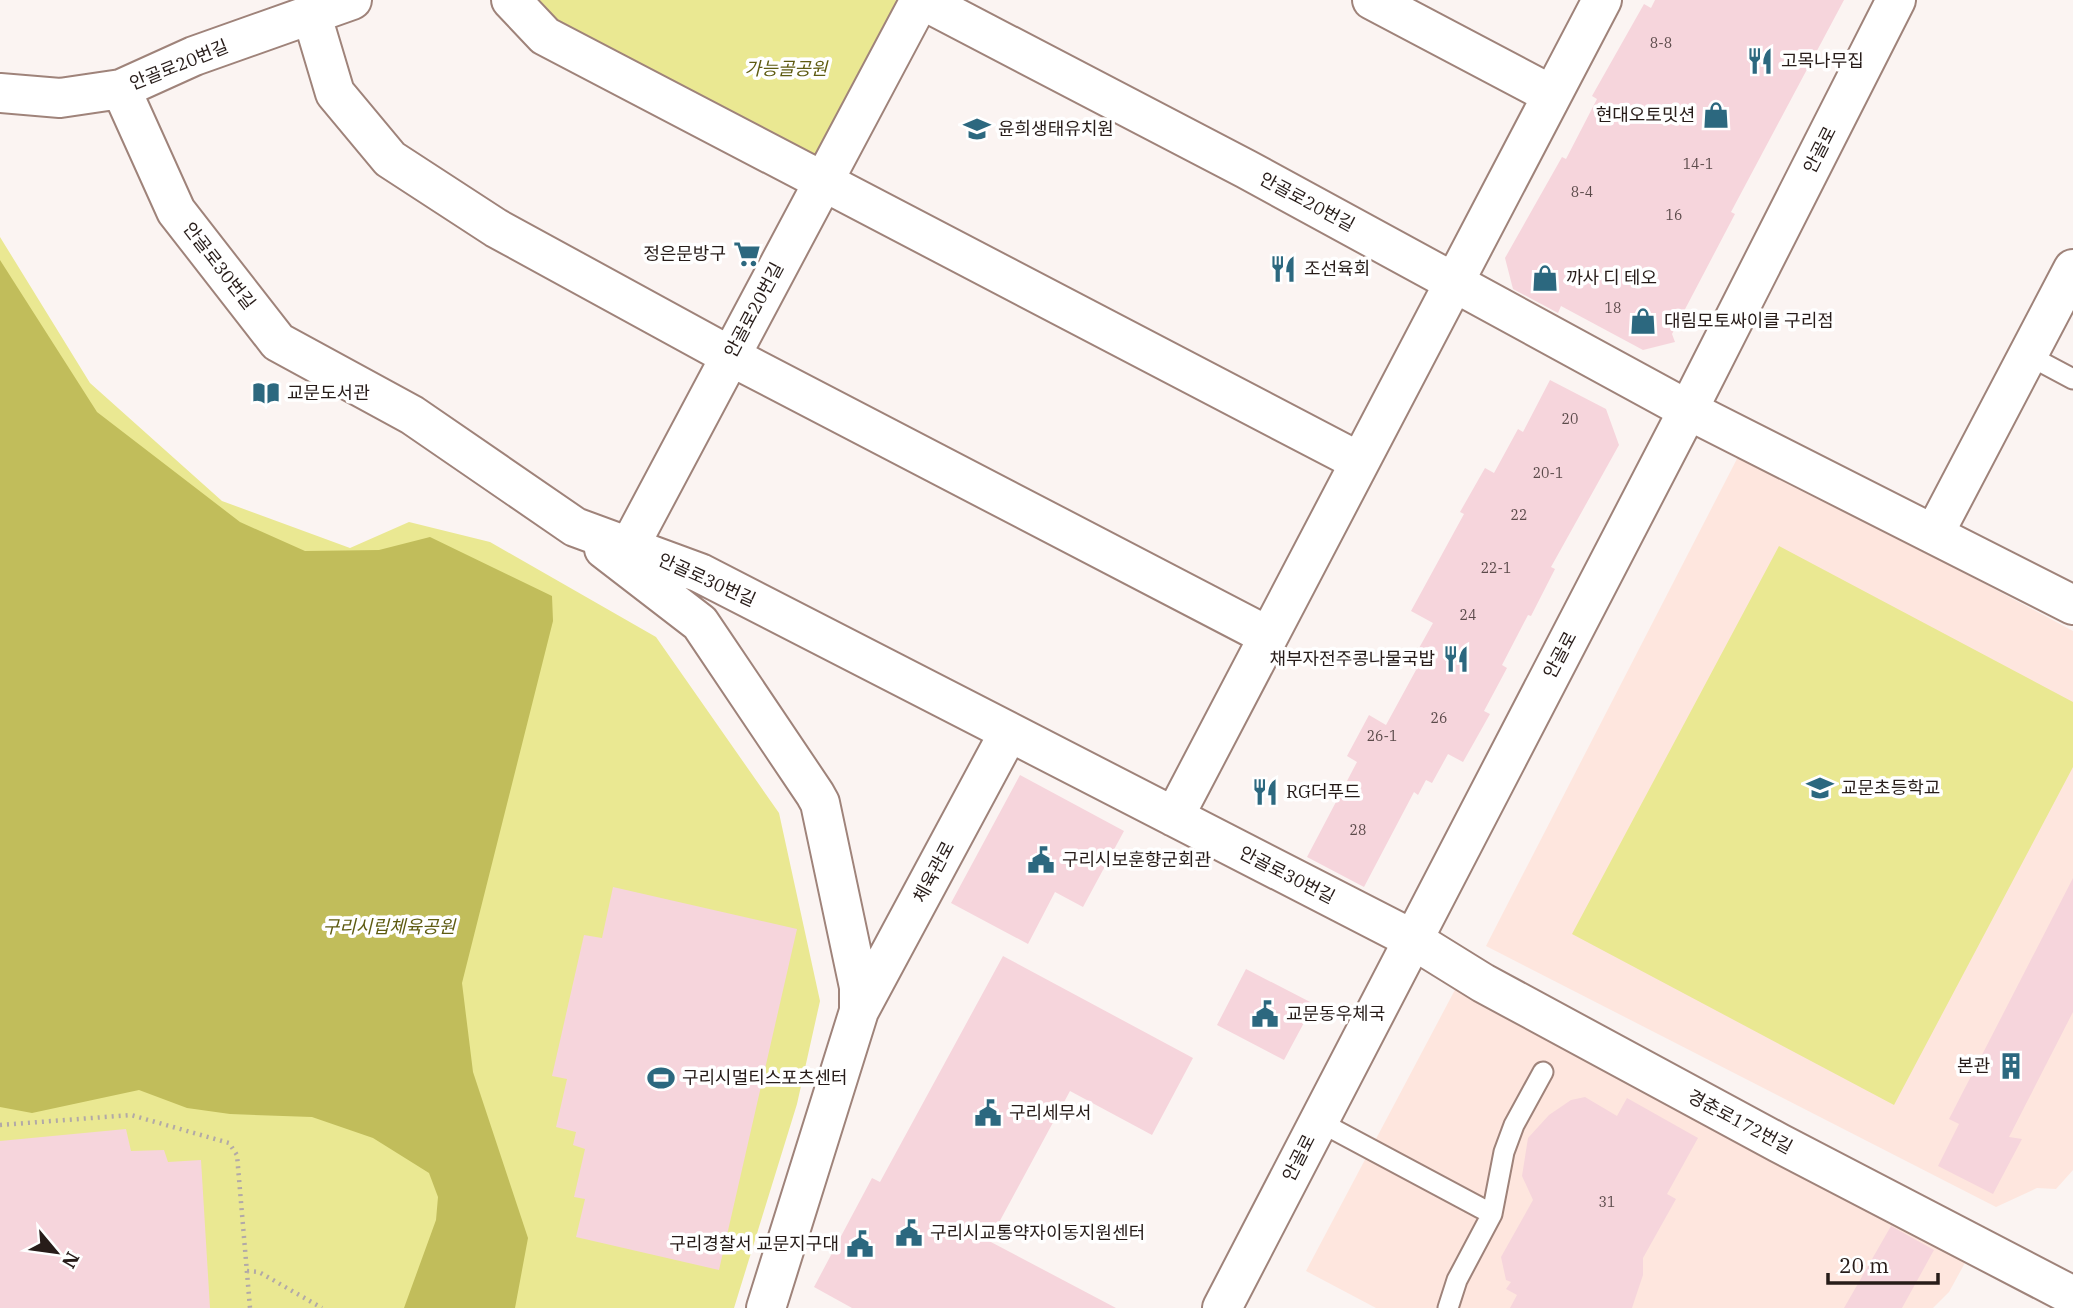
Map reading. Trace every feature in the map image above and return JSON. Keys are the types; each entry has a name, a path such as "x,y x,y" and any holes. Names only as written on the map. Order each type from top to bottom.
{"street":[{"name":"안골로20번길","path":"0,93 60,98 121,89 194,56 352,0"},
{"path":"511,0 545,36 1360,462"},
{"name":"안골로20번길","path":"629,547 921,0 1454,281 1688,410 2073,605"},
{"path":"1372,0 1552,95"},
{"path":"1174,817 1602,0"},
{"name":"안골로","path":"1222,1308 1688,410 1896,0"},
{"path":"312,16 335,93 390,159 496,228 730,356 1268,636"},
{"name":"안골로30번길","path":"121,89 176,211 278,342 412,415 575,527 701,573 1412,939"},
{"path":"1934,534 2073,268"},
{"path":"575,527 700,623 815,794 859,988 859,1011 766,1308"},
{"name":"체육관로","path":"859,1011 1009,732"},
{"name":"경춘로172번길","path":"1412,939 1508,997 2073,1296"}],"lane":[{"path":"2026,354 2073,379"},
{"path":"1448,1308 1457,1280 1492,1214 1511,1134 1544,1072"},
{"path":"1318,1121 1492,1214"}],"path":[{"path":"0,1125 131,1115 229,1143 237,1155 250,1308"},
{"path":"247,1272 259,1272 322,1308"}],"shaded area":[{"name":"교문초등학교","path":"1740,453 2073,631 2073,1170 2056,1189 2037,1188 1996,1207 1486,946"},
{"path":"1457,986 1972,1250 1949,1292 1933,1308 1376,1308 1306,1271"}],"green space":[{"name":"가능골공원","path":"532,0 900,2 814,162 569,30"},
{"name":"구리시립체육공원","path":"0,237 90,383 222,501 350,548 409,522 490,542 656,637 779,813 820,1001 797,1104 734,1308 0,1308"},
{"path":"0,260 97,412 240,522 305,551 379,550 430,537 552,596 553,621 462,983 473,1072 528,1238 515,1308 404,1308 436,1220 438,1197 429,1173 373,1138 312,1117 230,1114 187,1108 139,1090 32,1113 0,1107"},
{"path":"1779,546 2073,702 2073,767 1894,1105 1572,934"}],"building":[{"path":"1655,0 1844,0 1731,212 1735,214 1672,334 1675,342 1643,350 1561,306 1558,313 1513,289 1505,258 1562,157 1566,159 1597,99 1592,96 1644,4 1651,8"},
{"path":"1550,380 1606,409 1619,445 1551,567 1555,569 1502,665 1507,668 1484,711 1490,714 1463,762 1448,754 1432,783 1426,780 1418,795 1414,792 1364,887 1307,857 1357,762 1347,756 1369,715 1386,725 1416,670 1409,666 1433,623 1411,611 1464,514 1460,512 1485,468 1494,473 1518,429 1523,432"},
{"name":"구리시보훈향군회관","path":"1020,775 1124,831 1083,907 1055,892 1028,944 951,903"},
{"name":"본관","path":"2073,878 2073,1012 2009,1137 2022,1139 1993,1194 1938,1166 1959,1124 1949,1119"},
{"name":"구리시멀티스포츠센터","path":"613,887 797,929 719,1270 576,1237 585,1199 574,1197 585,1149 573,1145 576,1132 556,1127 567,1079 552,1076 584,935 602,938"},
{"name":"구리세무서","path":"1003,956 1193,1058 1152,1135 1070,1091 989,1241 1116,1308 852,1308 814,1287 872,1178 880,1182"},
{"name":"교문동우체국","path":"1246,969 1314,1004 1284,1060 1217,1025"},
{"path":"1585,1097 1617,1116 1627,1098 1698,1138 1667,1194 1676,1199 1643,1258 1643,1275 1632,1308 1510,1308 1517,1295 1506,1289 1511,1282 1506,1280 1501,1257 1533,1200 1522,1176 1528,1138 1549,1115 1571,1100"},
{"path":"126,1129 131,1151 164,1150 168,1162 201,1160 210,1308 0,1308 0,1141"},
{"path":"1891,1226 1934,1250 1902,1308 1844,1308"}],"place":[{"name":"고목나무집","path":"1760,61"},
{"name":"현대오토밋션","path":"1716,115"},
{"name":"윤희생태유치원","path":"977,129"},
{"name":"정은문방구","path":"747,254"},
{"name":"조선육회","path":"1283,269"},
{"name":"까사 디 테오","path":"1545,278"},
{"name":"대림모토싸이클 구리점","path":"1643,321"},
{"name":"교문도서관","path":"266,393"},
{"name":"채부자전주콩나물국밥","path":"1456,659"},
{"name":"교문초등학교","path":"1820,788"},
{"name":"RG더푸드","path":"1265,792"},
{"name":"구리시보훈향군회관","path":"1041,860"},
{"name":"교문동우체국","path":"1265,1014"},
{"name":"본관","path":"2011,1066"},
{"name":"구리시멀티스포츠센터","path":"661,1078"},
{"name":"구리세무서","path":"988,1113"},
{"name":"구리시교통약자이동지원센터","path":"909,1233"},
{"name":"구리경찰서 교문지구대","path":"860,1244"}]}
